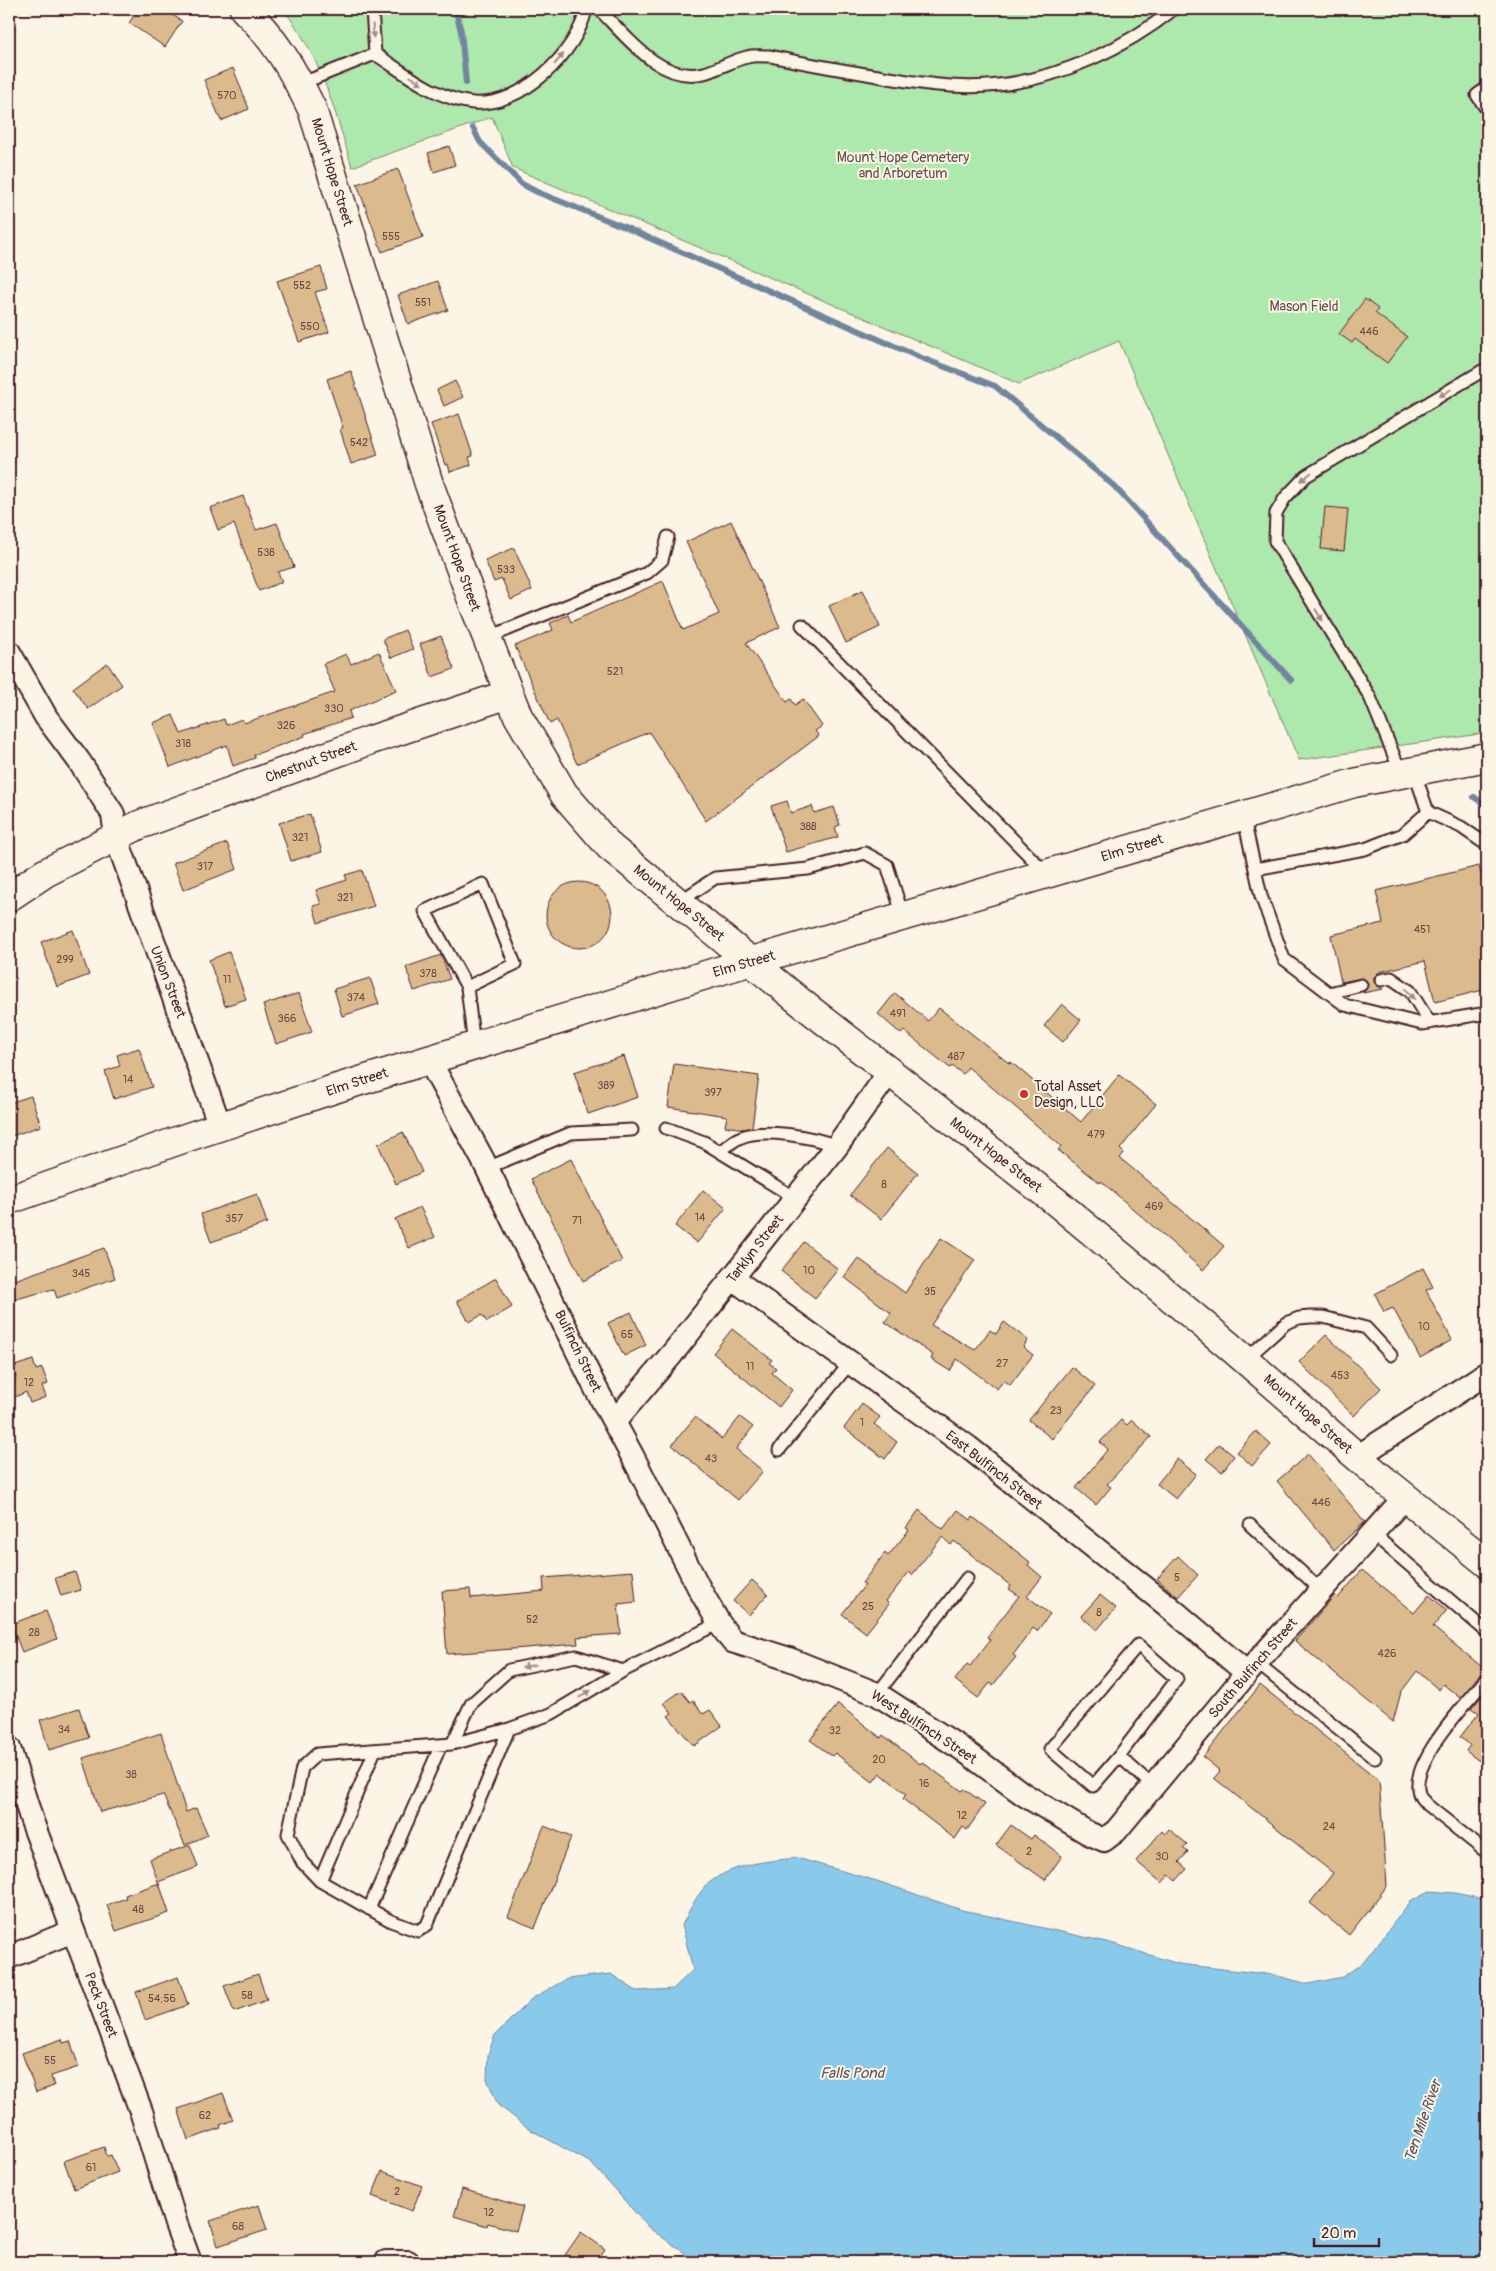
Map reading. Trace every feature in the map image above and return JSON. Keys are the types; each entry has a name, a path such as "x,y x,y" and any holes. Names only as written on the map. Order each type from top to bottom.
{"street":[{"name":"Mount Hope Street","path":"244,9 256,20 289,63 312,110 430,484 518,716 564,794 610,847 751,962 1055,1201 1245,1360 1404,1497 1487,1563"},
{"path":"9,652 46,717 79,761 113,814 116,837"},
{"name":"Chestnut Street","path":"9,897 44,874 139,825 371,740 509,694"},
{"name":"Elm Street","path":"9,1200 220,1126 751,962 1354,783 1487,757"},
{"name":"Union Street","path":"116,837 220,1126"},
{"name":"Bulfinch Street","path":"429,1060 487,1168 594,1385 699,1588 725,1632"},
{"name":"Tarklyn Street","path":"614,1422 837,1146 890,1071"},
{"name":"East Bulfinch Street","path":"732,1278 968,1447 1168,1606 1252,1668"},
{"path":"1357,1457 1487,1373"},
{"name":"South Bulfinch Street","path":"1104,1840 1116,1831 1252,1668 1404,1497"},
{"name":"West Bulfinch Street","path":"725,1632 877,1694 962,1749 1024,1794 1088,1833 1104,1840"},
{"name":"Peck Street","path":"9,1748 32,1822 142,2111 176,2224 190,2262"},
{"path":"9,1957 73,1931"},
{"path":"386,2262 408,2262"}],"lane":[{"path":"372,9 375,54"},
{"path":"375,54 441,95 474,103 501,99 530,86 548,72 566,50 581,26 586,9"},
{"path":"599,9 652,60 670,71 685,75 704,73 748,56 770,56 944,86 998,86 1048,75 1103,54 1158,22 1174,9"},
{"path":"300,84 375,54"},
{"path":"1487,88 1477,96 1487,110"},
{"path":"1487,368 1306,476 1285,498 1276,513 1275,541 1370,697 1428,812 1461,827 1487,845"},
{"path":"487,638 647,574 662,560 668,538"},
{"path":"802,625 1047,874"},
{"path":"1255,869 1365,849 1402,834 1428,812"},
{"path":"1243,815 1261,896 1284,959 1345,1005 1422,1024 1487,1013"},
{"path":"678,902 716,878 808,869 865,853 887,865 904,917"},
{"path":"467,986 515,964 483,884 425,911 467,986 474,1046"},
{"path":"1381,980 1391,978 1410,991 1430,1023"},
{"path":"1329,993 1361,985"},
{"path":"666,1128 704,1142 795,1198"},
{"path":"487,1168 570,1133 632,1130"},
{"path":"720,1152 741,1137 756,1134 811,1138 837,1146"},
{"path":"1245,1360 1286,1323 1299,1318 1310,1317 1323,1317 1366,1328 1392,1355"},
{"path":"779,1450 850,1363"},
{"path":"1250,1525 1321,1590"},
{"path":"1372,1533 1487,1632"},
{"path":"877,1694 967,1578"},
{"path":"509,1728 427,1925 418,1931 391,1921 320,1881 302,1862 288,1834 302,1768 317,1754 447,1744 509,1728 551,1714 622,1671 725,1632"},
{"path":"1138,1645 1177,1679 1119,1756 1093,1786 1050,1749 1138,1645"},
{"path":"369,1909 447,1744 471,1704 510,1670 576,1656 622,1671"},
{"path":"1252,1668 1375,1758"},
{"path":"1486,1852 1427,1805 1420,1796 1418,1786 1424,1759 1487,1678"},
{"path":"320,1881 375,1750"},
{"path":"1119,1756 1153,1786"}],"green space":[{"path":"283,9 1487,9 1487,733 1299,760 1119,341 1019,384 513,168 492,117 352,167 317,64 296,27"}],"water":[{"name":"Falls Pond","path":"797,1858 877,1881 962,1910 1111,1943 1179,1964 1274,1975 1308,1984 1342,1977 1363,1963 1410,1902 1430,1891 1455,1893 1487,1900 1487,2262 715,2262 689,2256 649,2228 591,2163 531,2130 498,2105 487,2079 488,2054 495,2035 531,1999 567,1979 611,1974 636,1991 673,1989 693,1970 682,1925 703,1889 722,1874 743,1866"}],"building":[{"path":"138,9 163,9 182,21 165,47 129,23"},
{"path":"233,68 249,109 221,121 204,80"},
{"path":"449,146 455,165 434,172 428,153"},
{"path":"398,169 423,237 382,252 357,184"},
{"path":"321,267 327,289 315,292 329,332 299,342 277,281"},
{"path":"438,281 448,310 408,324 398,295"},
{"path":"1365,299 1378,309 1375,313 1407,337 1387,363 1355,339 1352,343 1339,334"},
{"path":"351,371 378,455 351,464 340,429 343,428 327,379"},
{"path":"455,381 463,397 444,406 437,390"},
{"path":"459,414 473,456 469,457 471,465 450,472 448,464 445,465 431,424"},
{"path":"243,496 256,530 277,523 294,567 278,572 282,582 259,591 234,524 218,530 210,508"},
{"path":"1325,507 1348,509 1344,551 1321,549"},
{"path":"731,521 780,627 746,643 787,702 791,699 795,705 803,699 822,726 815,731 819,736 706,821 649,732 577,764 557,720 550,724 515,646 553,630 550,623 568,615 571,622 663,581 683,630 719,614 686,542"},
{"path":"514,548 532,590 511,600 502,579 494,582 485,560"},
{"path":"863,590 880,627 846,643 829,606"},
{"path":"405,630 413,649 391,658 383,639"},
{"path":"441,636 454,669 432,677 420,644"},
{"path":"379,652 396,690 349,711 351,718 304,734 305,736 254,755 255,758 233,766 227,745 170,767 153,723 173,715 181,734 224,719 226,725 242,719 244,723 335,692 323,664 346,654 351,664"},
{"path":"107,663 122,685 88,709 73,688"},
{"path":"787,801 791,813 812,806 814,813 834,807 840,825 835,827 838,837 786,852 771,806"},
{"path":"310,814 322,852 291,861 279,823"},
{"path":"227,843 237,869 183,890 173,863"},
{"path":"1479,866 1487,900 1487,989 1435,1002 1425,961 1379,972 1374,977 1374,982 1383,989 1363,993 1368,984 1363,978 1341,982 1331,935 1383,923 1376,891"},
{"path":"362,870 374,906 318,923 313,906 321,904 316,890 347,880 345,875"},
{"path":"573,882 585,882 597,887 607,897 612,909 610,928 597,943 585,948 573,948 561,943 551,933 546,921 546,909 551,897 561,887"},
{"path":"73,930 89,975 57,987 41,942"},
{"path":"229,952 246,999 225,1006 209,960"},
{"path":"441,955 450,979 414,991 406,967"},
{"path":"370,978 379,1004 342,1016 334,989"},
{"path":"299,993 312,1032 276,1044 263,1005"},
{"path":"895,993 928,1021 939,1008 1010,1064 1011,1062 1081,1122 1119,1075 1156,1104 1120,1149 1124,1153 1120,1158 1224,1246 1203,1270 1101,1181 1100,1183 1058,1150 1061,1146 968,1067 963,1074 952,1066 950,1068 904,1031 901,1034 878,1014"},
{"path":"1062,1004 1081,1020 1063,1042 1044,1026"},
{"path":"139,1048 152,1087 114,1099 105,1071 120,1066 117,1055"},
{"path":"624,1056 638,1097 588,1114 574,1072"},
{"path":"674,1064 759,1076 752,1127 744,1129 725,1126 727,1116 668,1107"},
{"path":"31,1096 41,1126 9,1137 9,1103"},
{"path":"403,1132 422,1172 396,1184 378,1144"},
{"path":"887,1148 918,1173 881,1219 850,1195"},
{"path":"571,1159 622,1261 583,1281 531,1179"},
{"path":"703,1190 726,1208 697,1243 675,1226"},
{"path":"257,1194 267,1223 211,1242 201,1214"},
{"path":"420,1207 435,1237 409,1248 395,1219"},
{"path":"941,1238 975,1260 931,1325 975,1350 990,1330 996,1334 1004,1322 1028,1340 1023,1347 1033,1355 1010,1385 1004,1380 997,1389 957,1359 950,1371 931,1359 933,1355 885,1322 891,1313 844,1277 858,1258 905,1293"},
{"path":"804,1242 838,1269 815,1298 781,1271"},
{"path":"104,1248 115,1278 57,1298 54,1289 9,1301 9,1282"},
{"path":"1423,1268 1433,1287 1426,1290 1452,1340 1420,1358 1393,1308 1384,1312 1375,1294"},
{"path":"496,1278 512,1307 487,1322 482,1315 469,1322 457,1301"},
{"path":"631,1312 646,1345 624,1356 608,1323"},
{"path":"732,1329 772,1360 769,1363 776,1368 772,1373 792,1390 779,1407 713,1353"},
{"path":"1326,1335 1381,1388 1354,1416 1299,1362"},
{"path":"33,1360 36,1370 42,1368 48,1384 42,1386 46,1397 30,1403 26,1392 15,1397 9,1381 16,1378 12,1367"},
{"path":"1072,1367 1095,1386 1052,1439 1029,1420"},
{"path":"862,1404 880,1417 874,1424 897,1442 885,1459 844,1428"},
{"path":"695,1417 722,1439 740,1417 753,1427 736,1449 763,1471 738,1500 672,1445"},
{"path":"1121,1420 1127,1425 1132,1420 1151,1437 1107,1484 1111,1487 1096,1505 1076,1488 1108,1449 1100,1442"},
{"path":"1256,1431 1271,1445 1252,1466 1237,1452"},
{"path":"1219,1444 1234,1456 1222,1472 1206,1459"},
{"path":"1308,1454 1365,1522 1334,1550 1277,1481"},
{"path":"1177,1459 1196,1474 1176,1499 1157,1484"},
{"path":"919,1510 943,1529 958,1510 971,1520 973,1517 1030,1562 1028,1565 1042,1577 1027,1596 1050,1614 1037,1631 1033,1628 1013,1655 1016,1657 993,1685 990,1683 978,1698 955,1680 967,1664 970,1666 990,1640 987,1637 1019,1596 1009,1589 1011,1586 954,1541 951,1545 942,1537 912,1575 909,1572 886,1601 889,1604 866,1633 842,1614 865,1585 862,1583 885,1553 888,1556 909,1530 906,1528"},
{"path":"1178,1556 1198,1575 1178,1597 1157,1579"},
{"path":"1362,1570 1414,1613 1429,1595 1447,1610 1433,1627 1487,1671 1481,1673 1460,1698 1443,1684 1439,1690 1417,1671 1401,1692 1393,1722 1295,1641 1335,1595 1338,1598"},
{"path":"633,1571 636,1602 618,1604 621,1634 577,1637 578,1644 447,1654 442,1591 470,1589 471,1598 544,1591 543,1578"},
{"path":"75,1572 81,1590 61,1596 55,1578"},
{"path":"752,1580 768,1594 749,1615 733,1601"},
{"path":"1100,1595 1116,1608 1097,1630 1081,1616"},
{"path":"46,1611 57,1639 22,1652 11,1624"},
{"path":"1260,1685 1379,1780 1387,1886 1349,1935 1310,1903 1333,1873 1214,1778 1220,1771 1203,1757"},
{"path":"1487,1689 1487,1759 1483,1755 1479,1761 1466,1751 1470,1745 1460,1737 1479,1713 1472,1708"},
{"path":"681,1691 690,1702 693,1700 703,1714 710,1710 722,1726 694,1746 668,1716 672,1713 664,1703"},
{"path":"838,1704 881,1738 883,1735 920,1764 922,1762 962,1791 964,1789 985,1804 967,1830 963,1827 955,1839 903,1799 906,1794 880,1773 873,1782 835,1753 832,1756 810,1740"},
{"path":"79,1708 89,1738 49,1750 40,1720"},
{"path":"161,1733 186,1812 196,1808 208,1835 185,1845 163,1795 100,1812 83,1758"},
{"path":"1011,1825 1031,1839 1034,1835 1062,1856 1045,1880 996,1845"},
{"path":"544,1826 571,1837 535,1928 508,1917"},
{"path":"1169,1829 1187,1844 1183,1848 1188,1852 1179,1862 1187,1869 1176,1881 1169,1875 1162,1883 1136,1861 1162,1831 1165,1834"},
{"path":"190,1845 198,1867 158,1882 150,1859"},
{"path":"159,1883 169,1913 116,1931 107,1905 126,1898 125,1895"},
{"path":"258,1974 267,2000 234,2012 224,1986"},
{"path":"178,1977 188,2005 145,2020 136,1992"},
{"path":"62,2039 63,2043 70,2041 79,2067 51,2076 54,2086 36,2092 22,2053"},
{"path":"223,2093 233,2120 220,2125 221,2128 188,2140 178,2109"},
{"path":"104,2147 107,2156 111,2155 118,2172 74,2189 64,2161"},
{"path":"382,2171 422,2186 412,2211 372,2196"},
{"path":"462,2189 523,2207 516,2231 488,2223 487,2226 454,2216"},
{"path":"259,2205 267,2230 218,2246 210,2221"},
{"path":"581,2232 605,2249 596,2262 576,2262 565,2255"}],"waterway":[{"path":"455,9 461,31 466,83"},
{"path":"473,128 480,142 522,184 537,192 622,226 919,357 995,386 1114,486 1291,680"},
{"path":"1474,797 1487,806"}],"place":[{"name":"Total Asset Design, LLC","path":"1024,1094"}],"park label":[{"name":"Mount Hope Cemetery and Arboretum","path":"903,166"},
{"name":"Mason Field","path":"1304,306"}],"water label":[{"name":"Ten Mile River","path":"1423,2121"}]}
